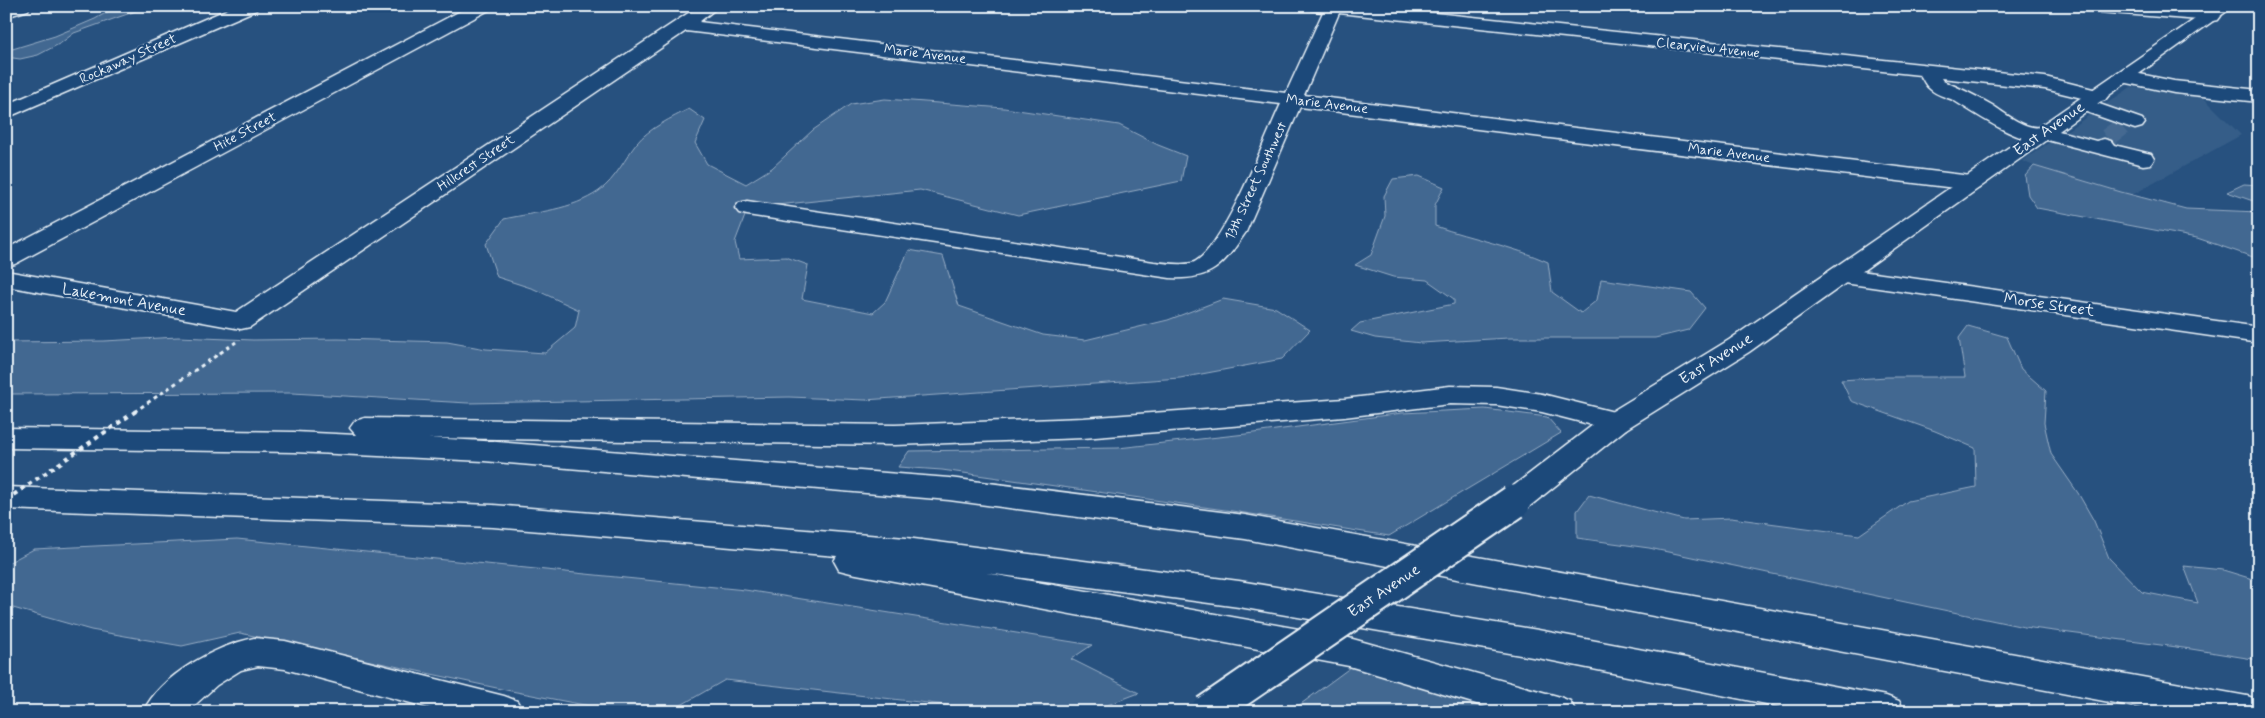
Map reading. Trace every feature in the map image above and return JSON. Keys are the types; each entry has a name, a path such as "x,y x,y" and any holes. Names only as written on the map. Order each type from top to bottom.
{"main road":[{"path":"6,12 22,6"},
{"name":"Rockaway Street","path":"6,112 250,6"},
{"name":"Hite Street","path":"6,259 484,6"},
{"name":"Hillcrest Street","path":"242,321 711,6"},
{"path":"2085,6 2219,11"},
{"name":"Clearview Avenue","path":"1328,7 2056,85 2091,100 2119,136"},
{"name":"13th Street Southwest","path":"748,208 1154,269 1183,272 1205,268 1217,258 1234,232 1294,99 1328,7"},
{"name":"East Avenue","path":"1207,712 1514,502 1616,422 1739,346 2219,11"},
{"name":"Marie Avenue","path":"683,25 1971,183"},
{"path":"1926,71 1936,85 1970,101 1998,121 2042,135 2119,136 2143,159"},
{"path":"2125,77 2174,87 2259,96"},
{"name":"Morse Street","path":"1839,276 2259,335"},
{"name":"Lakemont Avenue","path":"6,278 242,321"},
{"path":"6,437 380,428 895,435 1103,427 1344,408 1450,395 1496,396 1542,404 1616,422"},
{"path":"6,437 294,442 484,451 949,489 1245,528 2247,712"},
{"path":"6,499 464,515 906,550 1239,594 1538,644 1886,712"},
{"path":"672,530 1136,611 1349,652 1557,712"},
{"path":"162,712 193,683 216,666 256,652 285,655 504,712"}],"path":[{"path":"6,499 220,353"}],"shaded area":[{"path":"118,6 150,6 74,33 61,43 38,55 20,59 6,57 6,51 55,36 95,19"},
{"path":"2131,87 2201,95 2241,135 2132,195 2022,161"},
{"path":"885,99 1004,108 1119,125 1158,145 1186,156 1181,181 1018,215 920,190 748,208 735,242 739,259 786,257 808,265 802,299 873,313 885,302 909,250 943,256 959,306 1043,335 1085,340 1168,320 1223,299 1276,308 1310,330 1282,359 1180,378 865,400 789,397 468,403 292,393 6,394 6,342 104,341 178,337 253,340 338,339 447,342 486,349 545,353 575,328 579,310 534,289 497,277 486,244 504,219 553,210 577,202 599,191 610,181 642,138 661,124 689,109 705,120 695,143 707,164 746,184 772,168 813,130 851,104"},
{"path":"2034,166 2186,209 2259,212 2259,259 2197,238 2037,208 2028,195 2025,176"},
{"path":"1419,176 1444,187 1435,205 1435,226 1520,251 1548,262 1552,292 1581,313 1597,300 1601,279 1691,292 1705,308 1688,330 1655,338 1509,338 1421,343 1375,338 1351,331 1360,323 1454,304 1454,299 1427,280 1393,277 1355,265 1371,255 1385,216 1384,196 1393,179"},
{"path":"2244,184 2259,185 2259,203 2227,192"},
{"path":"1968,326 2007,337 2021,369 2046,391 2044,423 2051,454 2078,493 2094,521 2109,558 2142,592 2198,603 2184,566 2223,570 2259,581 2259,660 2024,627 1649,548 1577,538 1577,511 1589,495 1684,520 1731,518 1859,535 1908,501 1976,487 1975,448 1935,431 1851,401 1841,380 1887,377 1965,377 1959,338"},
{"path":"1485,409 1547,417 1561,433 1389,536 1232,511 942,470 898,467 909,451 1118,448 1246,434 1402,413"},
{"path":"237,539 745,590 1092,645 1071,659 1139,693 1089,712 1007,712 725,680 669,712 621,712 506,690 240,633 182,646 91,630 6,606 6,564 34,549"},
{"path":"1351,667 1523,712 1290,712"}],"tunnel":[{"path":"2107,138 2124,125"}]}
